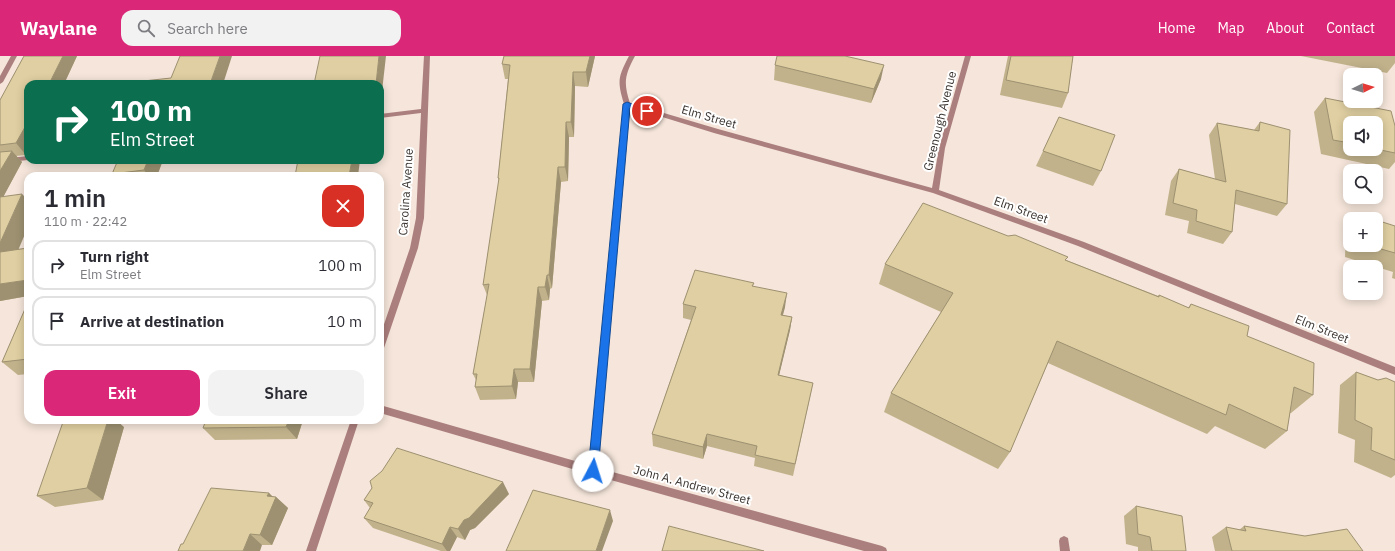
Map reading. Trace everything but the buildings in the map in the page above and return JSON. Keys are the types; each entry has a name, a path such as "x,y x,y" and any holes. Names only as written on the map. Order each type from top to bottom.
{"street":[{"path":"0,82 14,56"},
{"name":"Carolina Avenue","path":"384,336 414,248 419,226 427,56"},
{"path":"593,471 627,104 621,88 622,75 632,56"},
{"name":"Greenough Avenue","path":"935,191 942,148 968,56"},
{"name":"Elm Street","path":"627,104 716,131 935,191 1081,244 1395,371"},
{"path":"384,116 425,111"},
{"path":"0,162 24,159"},
{"name":"John A. Andrew Street","path":"384,410 593,471 882,551"},
{"path":"311,551 354,424"}],"route":[{"path":"593,471 627,104 647,111"}]}
